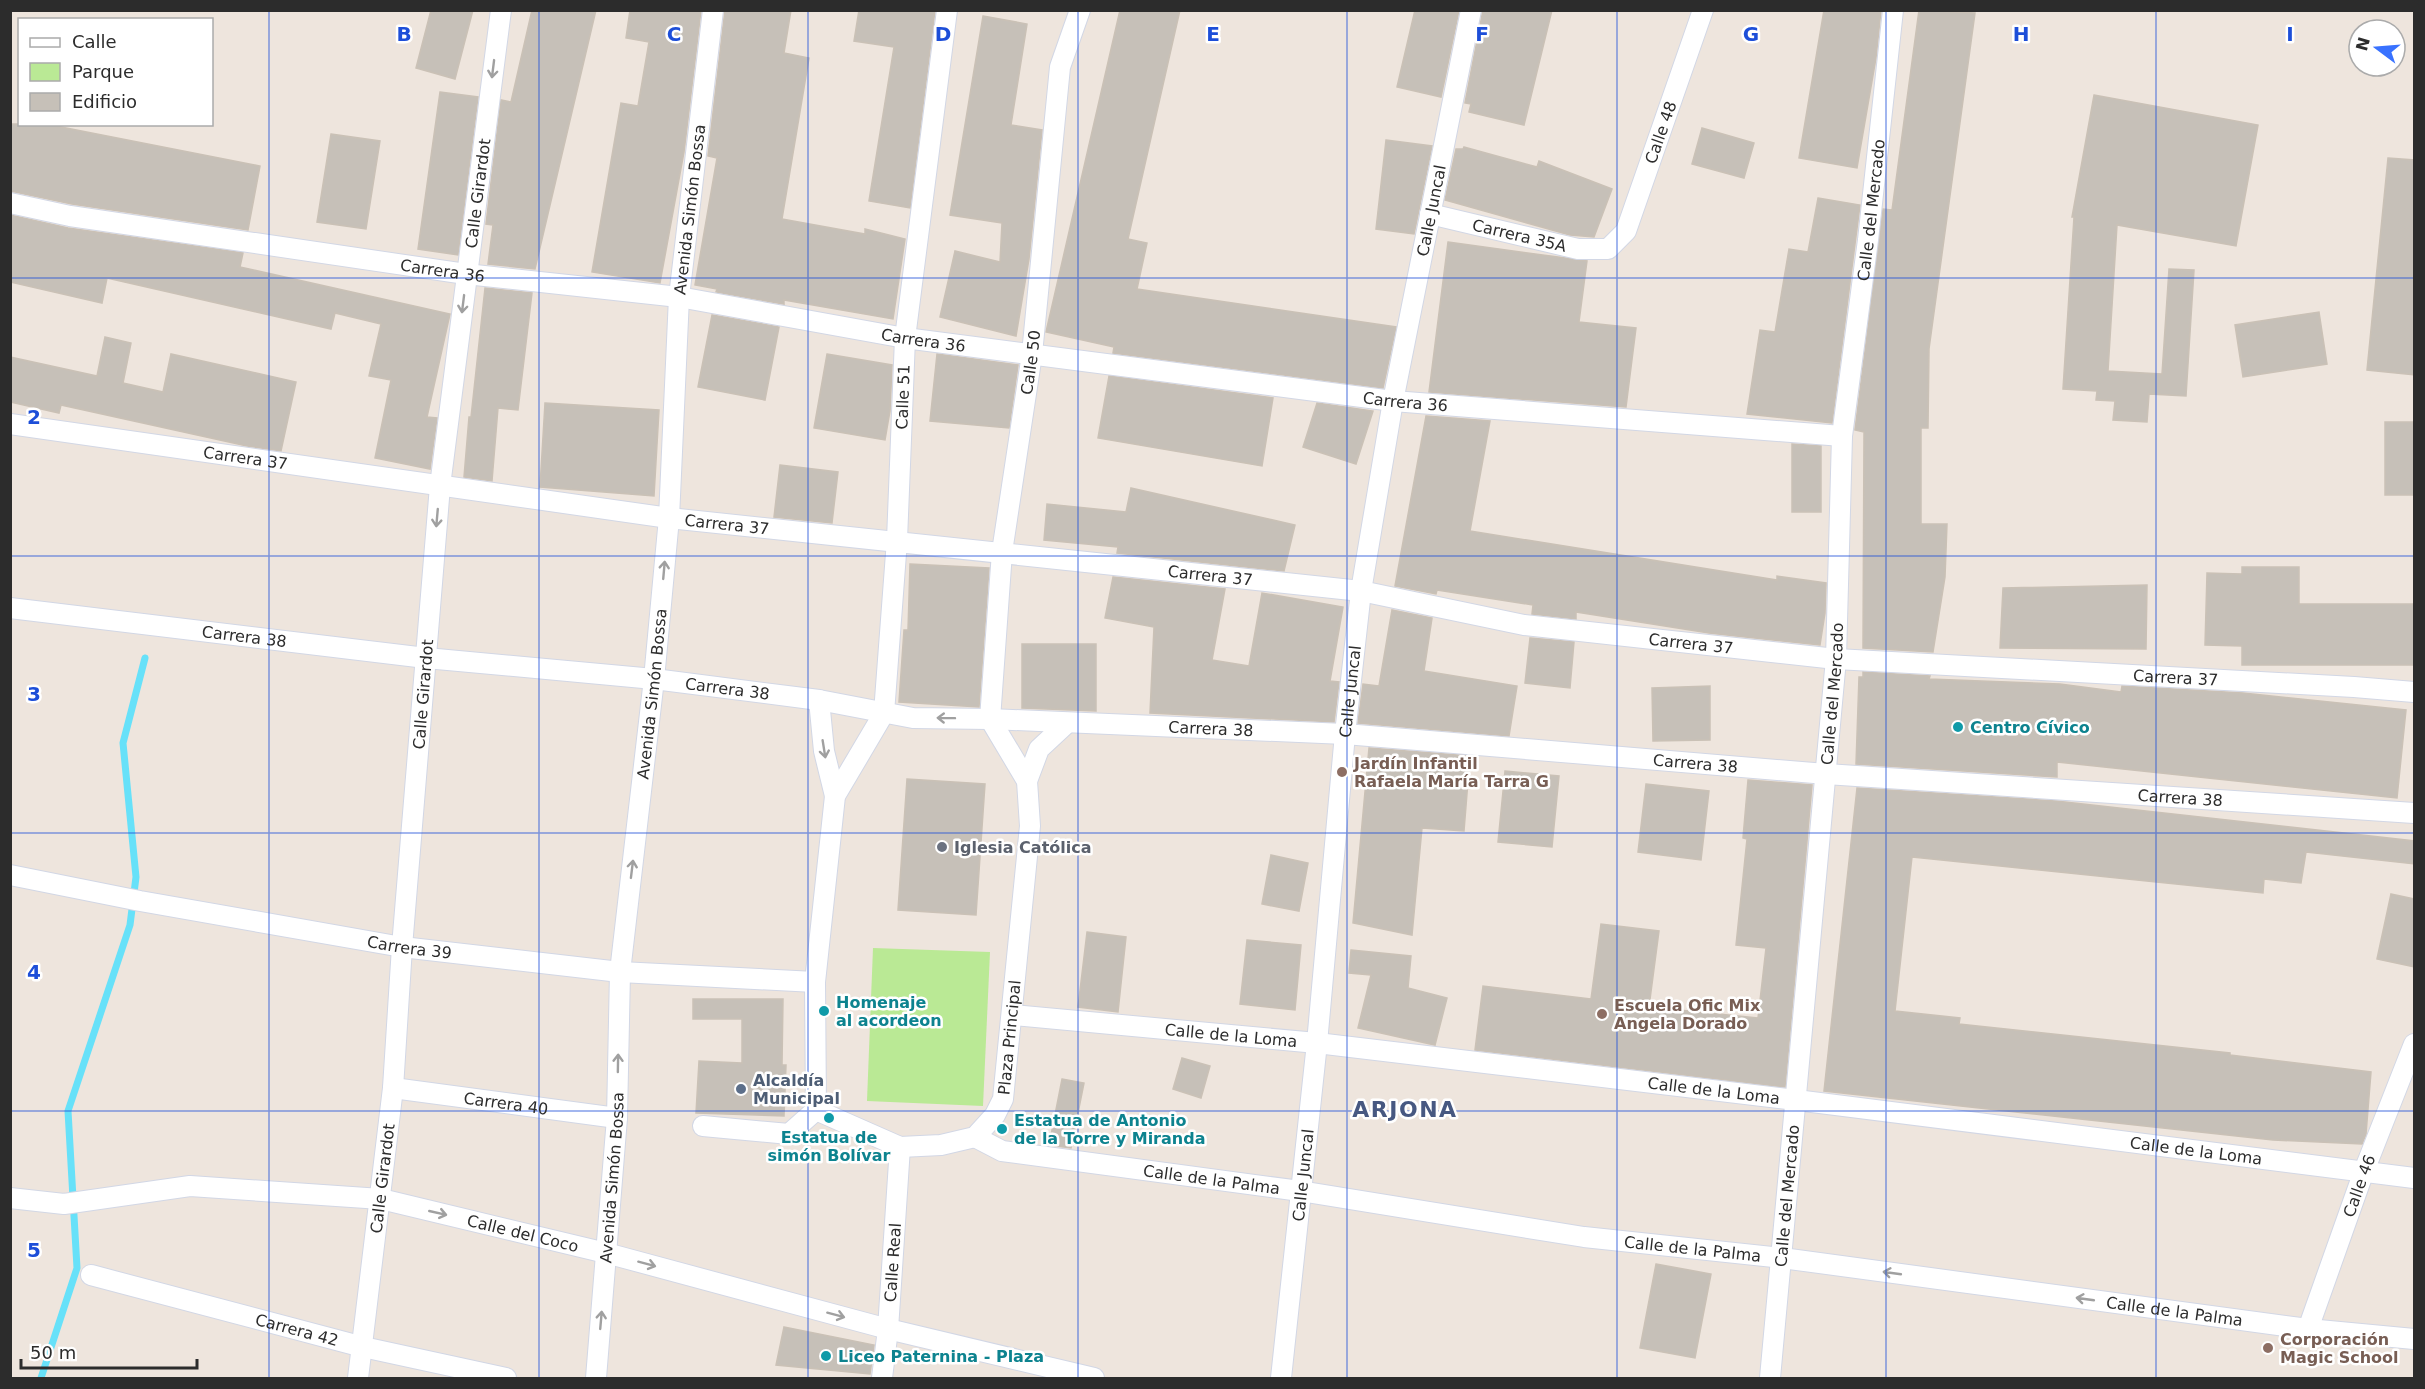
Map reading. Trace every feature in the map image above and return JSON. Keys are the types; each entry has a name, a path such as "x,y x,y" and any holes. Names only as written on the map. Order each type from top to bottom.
{"street":[{"name":"Calle Girardot","path":"358,1378 393,1088 402,947 440,486 501,10"},
{"name":"Avenida Simón Bossa","path":"596,1378 617,1118 620,972 654,679 669,518 679,297 713,10"},
{"name":"Calle 51","path":"884,713 897,540 905,338 947,10"},
{"name":"Calle 50","path":"990,719 1002,552 1032,354 1060,67 1080,10"},
{"name":"Calle Juncal","path":"1281,1378 1317,1043 1345,734 1361,591 1393,401 1471,10"},
{"name":"Calle 48","path":"1608,249 1626,231 1703,10"},
{"name":"Calle del Mercado","path":"1770,1378 1836,659 1842,436 1868,240 1893,10"},
{"name":"Carrera 36","path":"10,203 70,216 466,274 679,297 905,338 1393,401 1842,436"},
{"name":"Carrera 35A","path":"1430,214 1578,249 1608,249"},
{"name":"Carrera 37","path":"10,424 669,518 897,540 1361,591 1524,625 1836,659 2415,692"},
{"name":"Carrera 38","path":"10,608 426,658 654,679 819,700 913,718 990,719 1345,734 1826,774 2415,813"},
{"path":"703,1126 789,1134 816,1110 814,982 835,796 824,751 819,700"},
{"path":"835,796 884,713"},
{"name":"Plaza Principal","path":"975,1137 995,1115 1003,1099 1029,836 1027,782 990,719"},
{"path":"1027,782 1040,749 1067,723"},
{"name":"Carrera 39","path":"10,875 402,947 620,972 814,982"},
{"name":"Calle de la Loma","path":"1013,1015 1317,1043 1796,1100 2415,1178"},
{"name":"Calle 46","path":"2308,1329 2364,1171 2415,1044"},
{"name":"Carrera 40","path":"393,1088 617,1118"},
{"path":"816,1110 900,1147 941,1145 975,1137"},
{"name":"Calle de la Palma","path":"975,1137 1002,1151 1300,1191 1584,1237 1782,1258 2308,1329 2415,1339"},
{"name":"Calle Real","path":"882,1378 888,1329 900,1147"},
{"name":"Calle del Coco","path":"10,1198 73,1203 190,1186 381,1199 606,1253 888,1329 1094,1378"},
{"name":"Carrera 42","path":"91,1275 363,1347 506,1378"}],"green space":[{"path":"873,948 990,952 983,1106 867,1101"}],"building":[{"path":"431,10 473,10 455,79 416,68"},
{"path":"532,10 596,10 535,269 488,264 493,225 486,224 501,100 511,102"},
{"path":"630,10 701,10 684,152 660,283 592,272 621,103 638,106 649,42 626,38"},
{"path":"725,10 791,10 784,53 809,58 782,219 865,234 865,229 905,239 893,319 784,300 784,304 716,292 717,289 695,285 717,158 708,156"},
{"path":"859,10 935,10 910,208 869,201 894,47 854,41"},
{"path":"1120,10 1180,10 1128,239 1147,243 1137,289 1396,327 1383,388 1113,353 1114,347 1046,332"},
{"path":"1415,10 1459,10 1441,97 1397,87"},
{"path":"1483,10 1552,10 1524,125 1469,112 1471,104 1465,103"},
{"path":"1824,10 1881,10 1876,58 1857,168 1799,158"},
{"path":"1919,10 1975,13 1929,349 1928,428 1921,428 1921,524 1947,524 1945,577 1933,652 1863,648 1864,432 1855,430 1883,209 1892,210"},
{"path":"983,16 1027,24 1011,125 1042,130 1029,259 1016,336 940,317 955,251 1000,262 1002,223 950,215"},
{"path":"440,92 478,97 458,255 418,249"},
{"path":"2094,95 2258,125 2236,246 2117,225 2108,371 2162,374 2169,269 2194,270 2186,396 2149,394 2147,422 2113,420 2115,401 2096,400 2097,391 2063,389 2074,217 2072,217"},
{"path":"10,124 56,126 260,166 248,230 72,204 10,191"},
{"path":"1702,128 1754,143 1744,178 1692,164"},
{"path":"331,134 380,141 366,229 317,222"},
{"path":"1386,140 1432,146 1414,234 1376,229"},
{"path":"1464,147 1537,167 1539,161 1612,189 1594,237 1570,235 1445,200 1456,149"},
{"path":"2388,158 2415,160 2415,375 2367,370"},
{"path":"1818,198 1860,205 1832,423 1747,414 1760,330 1775,332 1789,249 1808,252"},
{"path":"10,215 68,228 243,253 240,267 450,314 427,417 437,418 430,469 375,458 391,380 369,376 381,324 335,313 331,329 107,278 102,303 10,282"},
{"path":"1448,242 1587,261 1579,322 1636,328 1626,407 1429,392"},
{"path":"485,288 532,293 518,410 498,408 492,481 464,477"},
{"path":"2319,312 2327,364 2243,377 2235,325"},
{"path":"712,315 779,327 765,400 698,387"},
{"path":"105,337 131,343 123,383 163,392 171,354 296,382 281,451 247,446 61,405 59,413 10,402 10,357 97,376"},
{"path":"827,354 892,365 890,411 885,440 814,428"},
{"path":"937,354 1018,365 1009,428 930,421"},
{"path":"1109,376 1273,398 1262,466 1098,438"},
{"path":"545,403 659,410 654,496 540,487"},
{"path":"1317,403 1373,411 1356,464 1303,447"},
{"path":"1426,416 1490,421 1470,531 1777,580 1777,576 1826,583 1825,613 1820,645 1709,633 1576,612 1576,619 1532,614 1533,605 1437,590 1436,594 1395,586"},
{"path":"2385,422 2415,422 2415,495 2385,495"},
{"path":"1792,444 1821,446 1821,512 1792,512"},
{"path":"780,465 838,472 832,523 774,517"},
{"path":"1131,488 1295,525 1284,571 1117,553 1118,547 1044,540 1047,504 1126,512"},
{"path":"910,564 989,568 979,707 899,702 904,630 908,630"},
{"path":"2242,567 2299,567 2299,604 2415,604 2415,665 2242,665 2242,646 2205,645 2207,573 2242,574"},
{"path":"1113,577 1225,589 1212,660 1249,666 1262,593 1343,607 1330,681 1339,682 1334,722 1150,713 1154,627 1105,618"},
{"path":"2147,585 2146,649 2000,648 2003,588"},
{"path":"1392,610 1432,618 1424,671 1517,686 1509,736 1358,723 1363,684 1379,686"},
{"path":"1530,638 1574,642 1570,688 1525,683"},
{"path":"1022,644 1096,644 1096,711 1022,708"},
{"path":"1863,672 1930,676 1929,679 2060,684 2121,692 2122,686 2243,693 2406,710 2397,798 2057,762 2057,777 1856,764 1859,677 1863,677"},
{"path":"1710,686 1710,740 1653,741 1652,688"},
{"path":"1369,748 1470,756 1464,831 1422,828 1412,935 1353,923"},
{"path":"1505,771 1559,776 1552,847 1498,842"},
{"name":"Iglesia Católica","path":"907,779 985,784 976,915 898,910"},
{"path":"1748,780 1812,785 1785,1087 1475,1050 1483,986 1591,999 1601,924 1659,931 1649,1007 1758,1018 1766,948 1736,945 1747,839 1743,838"},
{"path":"1646,784 1709,791 1701,860 1638,852"},
{"path":"1857,788 2056,801 2415,841 2415,864 2306,852 2301,883 2264,879 2263,893 1912,857 1895,1011 1960,1018 1959,1024 2230,1053 2230,1055 2371,1072 2366,1134 2362,1144 2273,1140 1824,1091"},
{"path":"1271,855 1308,863 1299,911 1262,904"},
{"path":"2391,894 2415,899 2415,967 2377,959"},
{"path":"1087,932 1126,937 1118,1012 1078,1007"},
{"path":"1247,940 1301,945 1295,1010 1240,1004"},
{"path":"1351,950 1411,956 1408,988 1447,998 1435,1045 1358,1028 1371,975 1349,973"},
{"path":"693,999 783,999 782,1065 786,1065 784,1116 696,1113 699,1061 742,1063 742,1019 693,1019"},
{"path":"1182,1058 1210,1066 1201,1098 1173,1089"},
{"path":"1062,1079 1084,1083 1071,1148 1049,1145"},
{"path":"1656,1264 1711,1274 1695,1358 1640,1348"},
{"name":"Liceo Paternina - Plaza","path":"784,1327 874,1345 870,1374 776,1365"}],"waterway":[{"path":"41,1378 77,1268 68,1111 130,925 136,877 123,743 145,658"}],"place":[{"name":"Centro Cívico","path":"1958,727"},
{"name":"Jardín Infantil Rafaela María Tarra G","path":"1342,772"},
{"name":"Iglesia Católica","path":"942,847"},
{"name":"Homenaje al acordeon","path":"824,1011"},
{"name":"Escuela Ofic Mix Angela Dorado","path":"1602,1014"},
{"name":"Alcaldía Municipal","path":"741,1089"},
{"name":"Estatua de simón Bolívar","path":"829,1118"},
{"name":"Estatua de Antonio de la Torre y Miranda","path":"1002,1129"},
{"name":"Corporación Magic School","path":"2268,1348"},
{"name":"Liceo Paternina - Plaza","path":"826,1356"}],"district":[{"name":"ARJONA","path":"1405,1109"}]}
